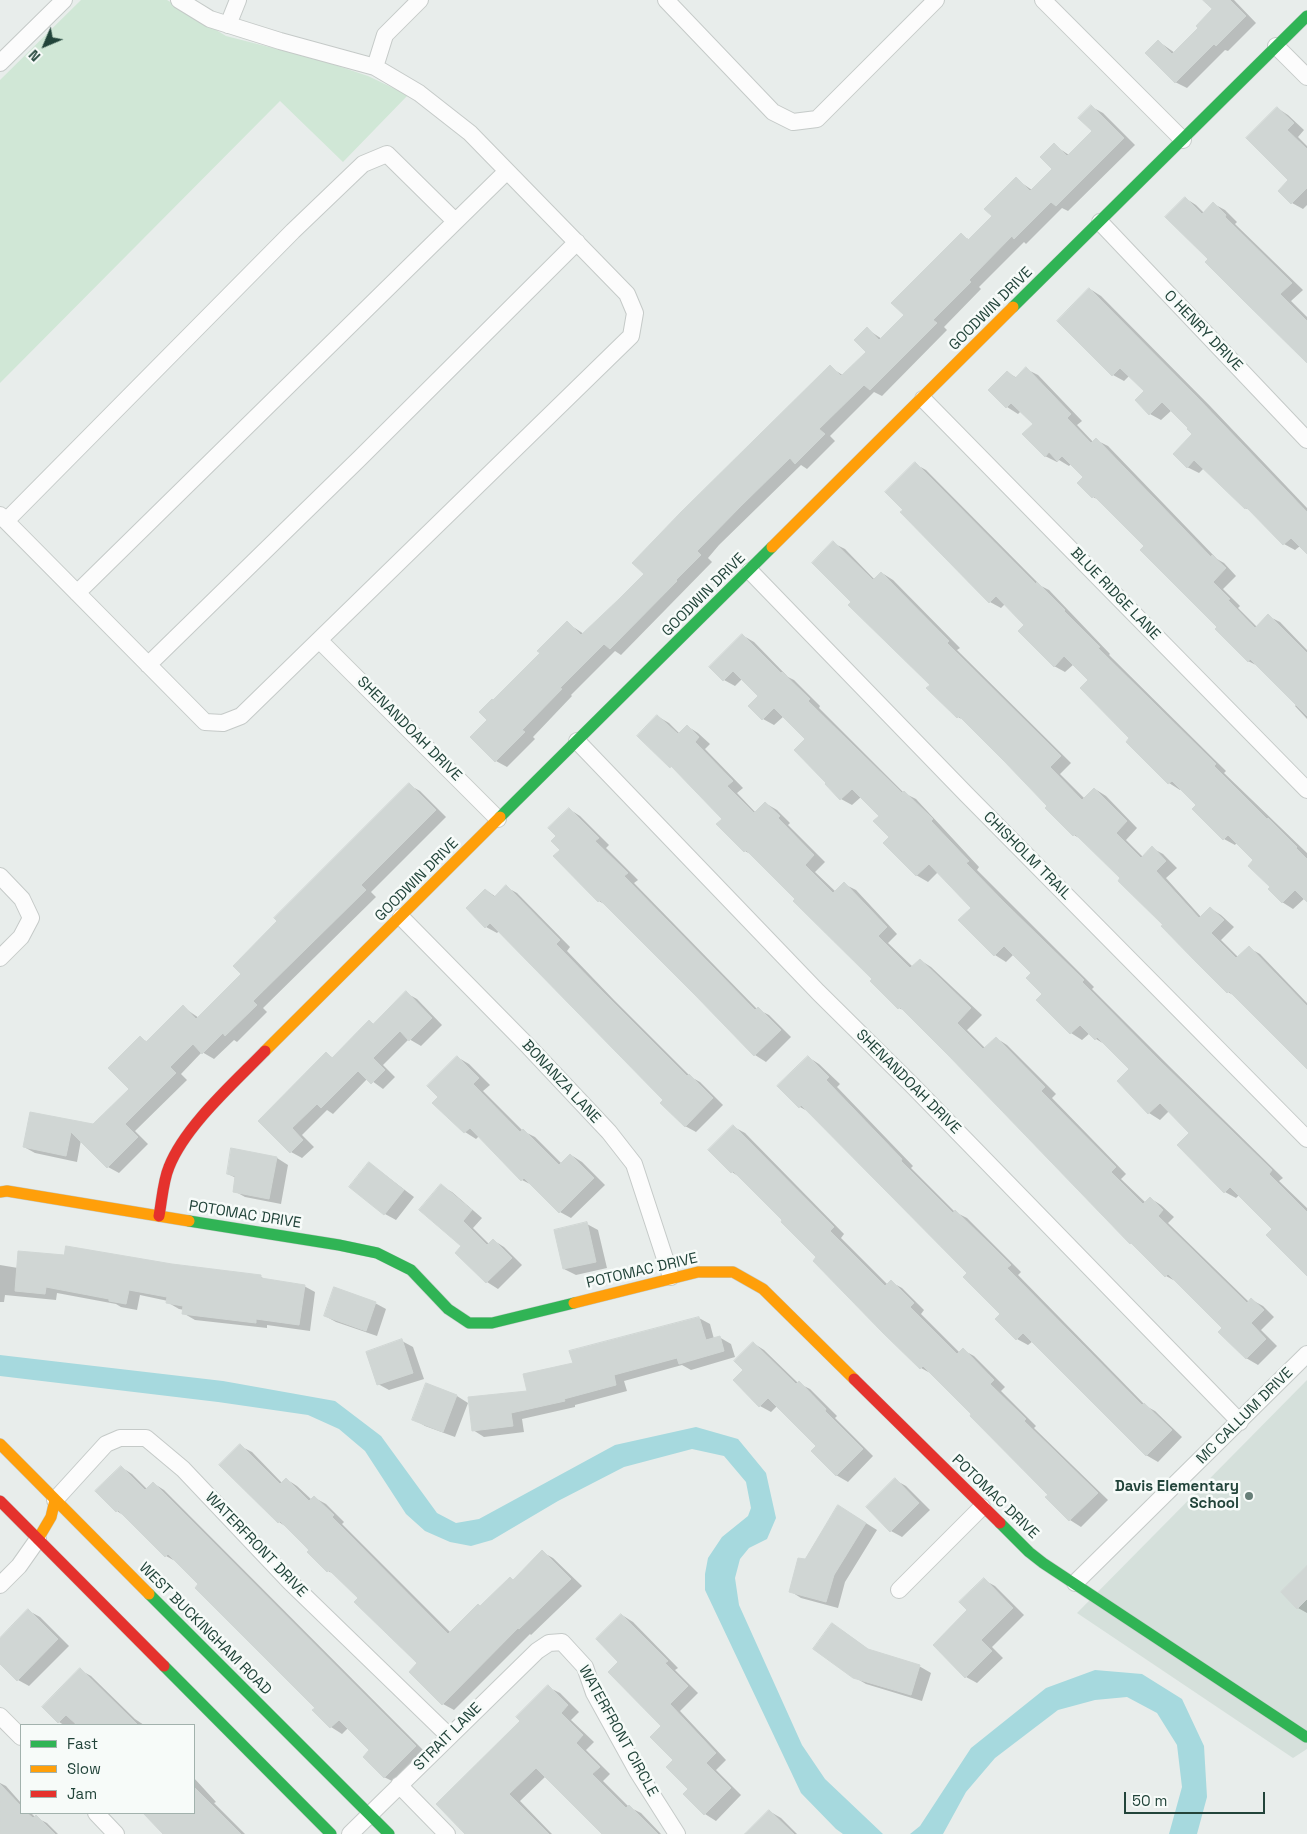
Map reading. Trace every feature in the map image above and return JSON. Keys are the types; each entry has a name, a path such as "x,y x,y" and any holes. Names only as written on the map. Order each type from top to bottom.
{"street":[{"path":"0,63 64,0"},
{"path":"180,0 210,19 280,41 375,67 419,93 470,134 577,242 627,294 635,313 631,336 241,716 223,723 205,722 3,518 363,164 387,154 456,221"},
{"path":"228,24 238,0"},
{"path":"375,67 385,35 420,0"},
{"path":"666,0 773,112 794,122 817,119 936,0"},
{"path":"1043,0 1183,140"},
{"name":"GOODWIN DRIVE","path":"159,1216 168,1168 179,1145 197,1122 274,1042 1307,16"},
{"path":"1276,46 1307,77"},
{"path":"77,593 507,171"},
{"name":"O HENRY DRIVE","path":"1100,222 1307,440"},
{"path":"148,665 577,242"},
{"name":"BLUE RIDGE LANE","path":"923,399 1307,790"},
{"name":"CHISHOLM TRAIL","path":"750,571 966,794 1307,1139"},
{"name":"SHENANDOAH DRIVE","path":"319,640 498,819"},
{"name":"SHENANDOAH DRIVE","path":"577,741 818,992 906,1079 1240,1422"},
{"path":"0,876 22,899 31,918 21,937 0,958"},
{"name":"BONANZA LANE","path":"401,917 529,1047 609,1132 634,1164 671,1277"},
{"name":"POTOMAC DRIVE","path":"0,1192 7,1191 339,1245 376,1253 411,1270 448,1309 469,1323 492,1323 671,1277 698,1272 733,1272 763,1289 1029,1552 1306,1737"},
{"name":"MC CALLUM DRIVE","path":"1076,1583 1307,1354"},
{"name":"WATERFRONT DRIVE","path":"55,1500 106,1444 120,1438 146,1438 183,1469 290,1582 449,1736"},
{"name":"WEST BUCKINGHAM ROAD","path":"0,1444 389,1834"},
{"path":"0,1585 19,1566 38,1539 51,1517 55,1500"},
{"path":"0,1501 331,1834"},
{"path":"899,1590 982,1507"},
{"name":"WATERFRONT CIRCLE","path":"549,1643 562,1642 585,1668 594,1693 637,1771 677,1834"},
{"name":"STRAIT LANE","path":"350,1834 537,1651 549,1643"},
{"path":"0,1716 20,1736"},
{"path":"399,1786 447,1834"},
{"path":"97,1814 116,1834"}],"shaded area":[{"name":"Davis Elementary School","path":"1307,1380 1307,1749 1293,1758 1077,1613"}],"green space":[{"path":"81,0 167,0 226,36 320,60 368,76 408,95 343,162 280,101 0,383 0,80"}],"water":[{"path":"0,1355 223,1381 335,1401 381,1436 437,1513 456,1523 479,1519 615,1445 696,1427 738,1439 766,1473 776,1518 767,1539 749,1548 740,1559 735,1578 739,1605 802,1745 825,1779 883,1834 843,1834 801,1793 705,1590 708,1558 722,1537 748,1516 751,1508 746,1482 724,1456 692,1449 624,1467 558,1501 492,1540 471,1546 450,1542 425,1531 406,1514 365,1451 339,1429 308,1415 218,1402 0,1376"},
{"path":"1095,1670 1142,1674 1182,1699 1204,1746 1207,1797 1197,1834 1169,1834 1182,1787 1177,1745 1157,1713 1127,1697 1095,1700 1058,1710 995,1758 966,1792 943,1834 910,1834 920,1826 971,1748 1046,1688"}],"building":[{"path":"1203,0 1230,0 1246,16 1216,46 1214,44 1175,83 1145,53 1158,40 1172,54 1198,28 1196,26 1212,9"},
{"path":"1091,105 1124,138 1056,206 1051,202 1014,239 1012,236 969,280 971,282 933,320 937,323 870,390 864,385 819,429 825,434 795,464 790,458 741,506 697,551 701,555 677,581 610,649 604,644 560,688 562,689 522,730 525,732 495,762 470,737 487,720 479,712 540,653 537,651 567,621 581,635 619,599 644,574 632,563 681,512 830,365 841,376 866,352 854,340 867,327 879,340 904,315 891,303 961,233 968,240 992,216 984,209 1016,177 1030,191 1052,169 1040,157 1054,143 1067,156 1092,131 1078,118"},
{"path":"1277,107 1294,123 1287,130 1307,149 1307,188 1291,204 1278,191 1288,180 1246,138"},
{"path":"1185,197 1202,214 1213,202 1226,215 1225,217 1292,283 1280,294 1307,321 1307,363 1205,262 1208,259 1165,217"},
{"path":"1089,288 1307,512 1307,554 1291,538 1283,545 1246,507 1245,509 1194,460 1187,468 1173,454 1192,434 1188,428 1162,402 1149,415 1135,400 1144,391 1120,368 1112,376 1057,321"},
{"path":"1026,367 1071,414 1067,418 1091,443 1096,438 1211,557 1212,555 1226,568 1213,582 1255,628 1268,614 1307,653 1307,716 1250,659 1248,662 1215,629 1217,627 1140,550 1144,546 1094,496 1092,498 1077,483 1083,477 1062,456 1057,461 1049,452 1045,457 1022,434 1033,424 1011,403 1006,408 988,390 1007,371 1015,378"},
{"path":"915,462 1036,584 1037,582 1065,610 1100,647 1098,648 1297,847 1307,859 1307,902 1295,890 1282,903 1268,889 1270,887 1248,866 1253,860 1228,835 1223,840 1192,809 1196,805 1172,781 1168,784 1126,742 1129,738 1080,688 1088,680 1064,656 1054,667 1018,631 1024,625 996,596 989,603 900,512 903,510 885,492"},
{"path":"833,541 873,580 881,572 949,641 947,643 1061,756 1050,767 1082,800 1094,788 1127,821 1116,833 1141,858 1152,846 1166,861 1156,871 1199,918 1210,907 1224,920 1211,933 1236,958 1249,946 1307,1006 1307,1069 1229,991 1227,993 1196,962 1161,926 1163,925 1118,881 1120,878 1045,808 1047,806 1004,761 959,716 957,718 926,688 930,685 848,605 851,602 812,563"},
{"path":"742,634 810,699 808,701 902,793 904,791 933,819 931,821 969,861 966,863 1084,980 1082,982 1159,1060 1272,1170 1269,1174 1307,1212 1307,1276 1266,1235 1272,1229 1230,1187 1224,1193 1177,1145 1189,1133 1160,1103 1148,1114 1117,1081 1129,1069 1097,1037 1095,1040 1080,1025 1070,1034 1036,1000 1042,994 1026,978 1031,973 1004,946 994,956 958,920 971,908 929,864 916,876 883,843 889,837 873,821 879,816 852,789 840,800 794,750 805,739 774,708 762,720 748,706 758,696 733,671 723,681 709,667"},
{"path":"657,715 678,734 687,725 699,737 695,742 733,781 727,786 754,813 765,802 780,816 778,818 814,855 805,865 833,893 844,882 887,927 878,936 910,968 920,959 971,1008 957,1023 983,1049 996,1037 1045,1087 1041,1091 1116,1167 1111,1172 1143,1204 1150,1197 1163,1210 1158,1216 1247,1303 1251,1298 1264,1310 1251,1323 1266,1339 1246,1359 1218,1332 1222,1328 1168,1274 1165,1277 1130,1244 948,1055 900,1007 898,1009 870,981 872,979 793,901 795,899 746,850 744,852 716,824 722,819 671,766 670,768 637,736"},
{"path":"409,783 436,810 361,885 366,890 253,1001 257,1005 225,1036 223,1033 202,1054 193,1044 170,1067 176,1073 125,1124 138,1137 107,1168 71,1132 66,1156 23,1147 30,1112 93,1124 129,1089 108,1068 140,1036 146,1042 183,1005 196,1019 241,974 233,966 277,921 274,918"},
{"path":"569,808 599,838 595,841 628,873 624,876 755,1010 758,1007 781,1030 754,1056 600,900 598,902 553,856 560,850 551,841 556,836 548,828"},
{"path":"506,885 560,940 556,944 687,1076 689,1074 713,1098 685,1127 660,1103 663,1100 490,923 485,928 466,908 485,889 494,897"},
{"path":"406,991 432,1018 409,1041 400,1031 373,1058 385,1070 371,1084 358,1071 321,1108 317,1104 292,1128 303,1140 290,1153 258,1121 326,1052 332,1058 369,1020 373,1024"},
{"path":"457,1056 479,1078 473,1084 520,1132 523,1129 559,1165 570,1154 594,1178 559,1213 524,1178 521,1181 470,1128 464,1133 432,1103 438,1097 427,1086"},
{"path":"808,1056 829,1077 826,1080 902,1159 901,1161 953,1213 955,1210 993,1247 1011,1265 1007,1268 1142,1405 1144,1403 1172,1430 1146,1456 1023,1333 1016,1340 995,1319 1000,1314 963,1277 967,1273 801,1105 799,1108 777,1086"},
{"path":"733,1125 834,1227 830,1231 885,1286 891,1280 914,1303 910,1307 957,1354 963,1348 994,1380 990,1384 1026,1419 1024,1421 1098,1493 1069,1521 1045,1497 1048,1495 970,1416 971,1414 923,1366 920,1369 883,1333 813,1261 816,1257 781,1222 782,1220 733,1171 731,1173 708,1150"},
{"path":"231,1148 277,1157 269,1199 233,1192 235,1176 227,1174"},
{"path":"369,1162 404,1190 384,1215 349,1187"},
{"path":"441,1184 472,1210 463,1221 487,1245 493,1239 512,1258 486,1283 455,1253 461,1246 419,1210"},
{"path":"587,1222 596,1262 563,1269 554,1230"},
{"path":"66,1246 172,1264 261,1275 261,1278 305,1285 299,1325 256,1319 256,1323 182,1314 183,1306 166,1303 167,1297 129,1290 126,1304 46,1287 45,1294 15,1291 18,1251 64,1255"},
{"path":"334,1287 376,1302 366,1331 324,1316"},
{"path":"699,1317 706,1340 720,1336 724,1351 679,1364 677,1358 614,1375 616,1385 564,1399 565,1401 511,1413 513,1426 472,1431 468,1397 527,1391 523,1374 573,1363 569,1351"},
{"path":"402,1339 413,1373 377,1385 366,1352"},
{"path":"753,1342 796,1384 799,1381 826,1409 825,1411 863,1449 836,1476 811,1451 816,1446 768,1398 759,1407 733,1380 743,1370 734,1361"},
{"path":"426,1383 457,1395 443,1432 412,1420"},
{"path":"240,1444 280,1484 286,1478 309,1501 314,1496 334,1515 332,1517 448,1634 478,1604 480,1606 510,1577 513,1580 542,1550 571,1579 518,1628 442,1705 409,1672 417,1663 354,1602 358,1598 329,1570 327,1572 307,1552 309,1550 280,1521 278,1523 219,1465"},
{"path":"121,1466 145,1490 153,1482 416,1746 384,1778 363,1757 369,1750 339,1720 330,1728 312,1710 315,1708 195,1588 198,1584 168,1554 165,1557 118,1510 116,1512 95,1491"},
{"path":"895,1478 919,1503 890,1532 866,1507"},
{"path":"838,1505 866,1523 834,1575 826,1602 789,1592 798,1558 805,1559"},
{"path":"1307,1566 1307,1599 1297,1609 1281,1592"},
{"path":"984,1578 1013,1608 981,1640 992,1651 965,1678 933,1645 967,1610 959,1602"},
{"path":"28,1609 58,1639 17,1681 0,1664 0,1638"},
{"path":"621,1614 668,1661 665,1663 688,1686 670,1704 716,1753 706,1763 731,1788 704,1815 683,1794 688,1789 666,1767 673,1760 650,1737 661,1726 608,1672 618,1662 596,1639"},
{"path":"832,1623 868,1649 920,1665 911,1695 853,1678 813,1649"},
{"path":"80,1668 137,1724 76,1724 66,1715 58,1723 42,1707"},
{"path":"548,1685 568,1705 561,1713 583,1735 576,1743 600,1767 592,1774 626,1808 629,1805 658,1834 602,1834 536,1768 509,1794 549,1834 465,1834 436,1804 520,1721 516,1717"},
{"path":"0,1784 20,1805 20,1814 28,1814 33,1818 36,1815 55,1834 0,1834"},
{"path":"195,1788 241,1834 163,1834 144,1814 195,1814"},
{"path":"769,1810 794,1834 745,1834"}],"traffic: fast":[{"path":"1013,307 1307,16"},
{"path":"500,817 772,547"},
{"path":"189,1221 339,1245 377,1253 411,1270 448,1309 469,1323 492,1323 574,1303"},
{"path":"1000,1523 1043,1563 1306,1737"},
{"path":"149,1594 389,1834"},
{"path":"164,1666 331,1834"}],"traffic: slow":[{"path":"772,547 1013,307"},
{"path":"265,1051 500,817"},
{"path":"0,1192 7,1191 189,1221"},
{"path":"574,1303 698,1272 733,1272 763,1289 854,1379"},
{"path":"0,1444 149,1594"},
{"path":"38,1539 51,1517 55,1500"}],"traffic: jam":[{"path":"159,1216 167,1172 186,1136 211,1106 265,1051"},
{"path":"854,1379 1000,1523"},
{"path":"0,1501 164,1666"}],"place":[{"name":"Davis Elementary School","path":"1249,1496"}]}
